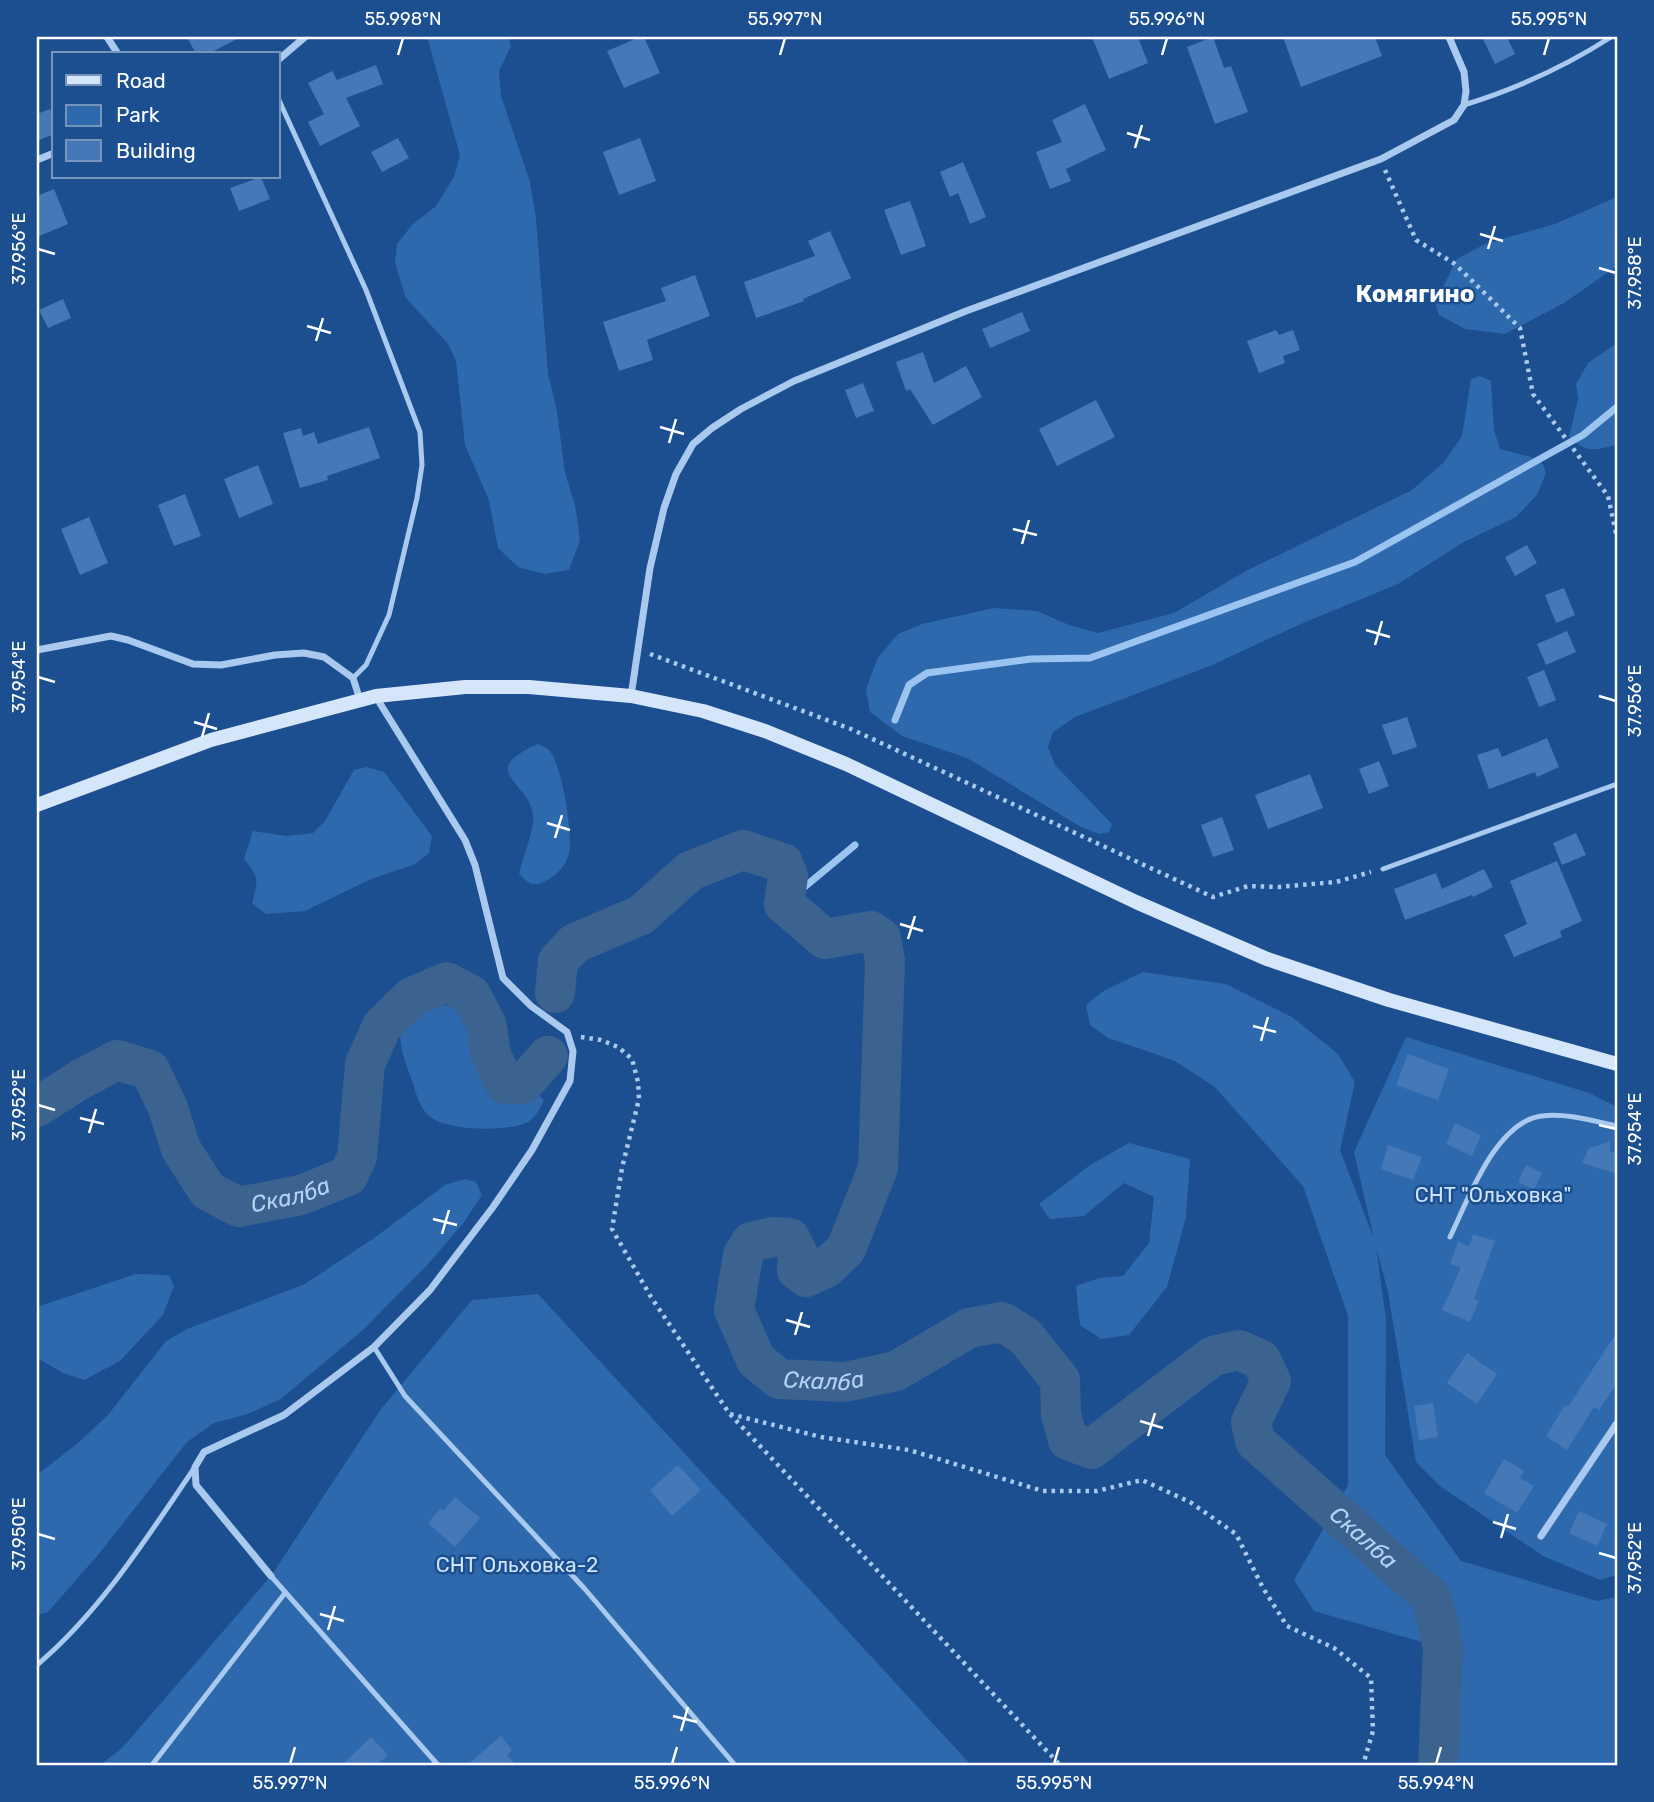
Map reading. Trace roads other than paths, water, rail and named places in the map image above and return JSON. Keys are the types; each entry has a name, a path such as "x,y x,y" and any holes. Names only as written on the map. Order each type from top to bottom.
{"street":[{"path":"107,37 117,52"},
{"path":"280,58 305,37"},
{"path":"631,696 650,568 664,508 676,474 693,444 712,428 794,381 966,311 1381,159 1454,120 1464,105 1464,72 1449,37"},
{"path":"37,650 111,636 193,664 220,666 275,655 304,653 324,657 353,678 360,701"},
{"path":"37,805 211,740 376,696 465,687 529,687 631,696 703,711 765,731 846,764 1136,902 1267,959 1389,1000 1617,1064"},
{"path":"271,1576 195,1485 195,1467 204,1452 284,1415 374,1347 430,1290 493,1207 533,1150 570,1082 573,1051 567,1032 531,1006 503,978 466,840 376,696"},
{"path":"1541,1536 1617,1423"}],"lane":[{"path":"1464,105 1502,94 1586,53 1611,37"},
{"path":"280,102 366,290 420,432 422,465 417,498 389,615 366,665 353,678"},
{"path":"1383,869 1617,784"},
{"path":"1450,1237 1500,1142 1521,1123 1540,1116 1559,1116 1617,1126"},
{"path":"374,1347 405,1396 584,1588 735,1765"},
{"path":"37,1665 59,1647 129,1564 195,1467"},
{"path":"271,1576 438,1765"},
{"path":"152,1765 285,1593"}],"waterway":[{"path":"895,720 909,685 927,673 1031,659 1090,658 1355,562 1583,435 1617,407"},
{"path":"784,904 855,845"},
{"name":"Скалба","path":"555,993 558,961 575,943 641,915 690,871 743,850 783,863 788,876 784,904 825,939 871,931 881,938 885,961 878,1168 846,1249 826,1268 806,1277 797,1270 798,1254 790,1238 773,1237 751,1242 743,1255 734,1310 756,1360 779,1379 845,1382 896,1371 969,1328 1002,1322 1025,1336 1060,1380 1061,1415 1068,1440 1091,1449 1213,1356 1239,1350 1261,1360 1271,1381 1251,1422 1255,1441 1432,1598 1443,1648 1438,1765"},
{"name":"Скалба","path":"37,1107 117,1060 150,1070 168,1108 181,1149 208,1191 239,1207 301,1195 348,1176 357,1157 365,1064 382,1026 412,997 447,982 471,995 487,1026 491,1055 505,1084 523,1084 548,1056"}],"district":[{"name":"Комягино","path":"1415,294"}],"park label":[{"name":"СНТ \"Ольховка\"","path":"1493,1195"},
{"name":"СНТ Ольховка-2","path":"517,1565"}]}
